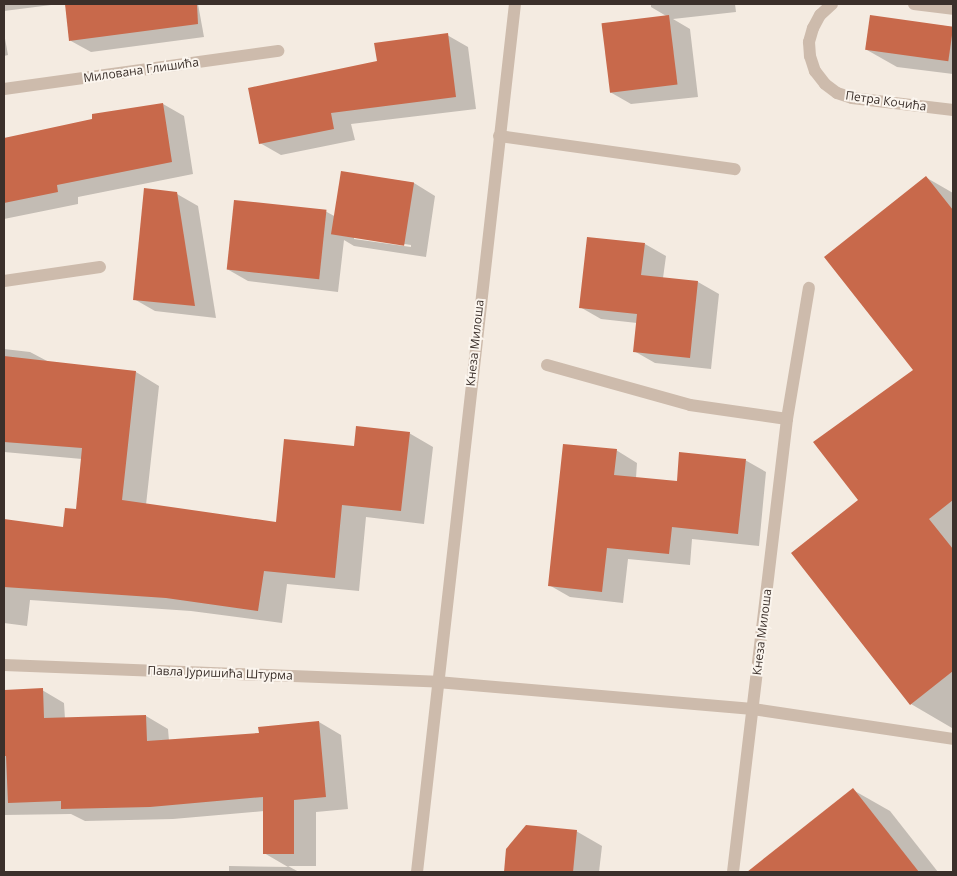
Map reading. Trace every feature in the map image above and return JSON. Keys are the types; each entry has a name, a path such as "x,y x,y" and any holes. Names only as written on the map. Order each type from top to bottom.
{"street":[{"name":"Кнеза Милоша","path":"417,872 515,4"},
{"name":"Петра Кочића","path":"832,4 820,15 813,28 809,42 810,56 815,71 824,84 837,93 852,98 953,110"},
{"path":"914,4 953,9"},
{"name":"Милована Глишића","path":"4,89 278,51"},
{"path":"499,136 736,169"},
{"path":"4,281 100,267"},
{"name":"Кнеза Милоша","path":"733,872 787,419 809,288"},
{"path":"547,364 690,405 787,419"},
{"name":"Павла Јуришића Штурма","path":"4,665 437,682"},
{"path":"437,682 753,709 953,739"}],"building":[{"path":"65,4 197,4 198,24 69,41"},
{"path":"669,15 678,84 610,93 602,23"},
{"path":"870,15 953,27 948,61 865,50"},
{"path":"448,33 456,97 331,113 334,129 259,144 248,88 377,61 374,43"},
{"path":"163,103 172,162 57,185 58,192 4,203 4,138 92,119 92,114"},
{"path":"341,171 414,183 404,246 331,234"},
{"path":"926,176 953,210 953,500 929,519 953,549 953,671 910,705 791,553 858,500 813,442 913,370 824,257"},
{"path":"144,188 177,192 195,306 133,300"},
{"path":"234,200 326,210 319,279 227,270"},
{"path":"587,237 645,243 641,275 698,281 690,358 633,352 637,314 579,308"},
{"path":"4,356 136,371 122,500 276,522 284,439 354,446 356,426 410,432 401,511 342,505 335,578 264,571 258,611 166,598 4,587 4,519 63,527 65,508 76,509 82,448 4,442"},
{"path":"563,444 617,449 614,475 677,481 679,452 746,459 738,534 672,527 669,554 607,548 602,592 548,586"},
{"path":"43,688 44,718 146,715 147,741 259,733 258,727 319,721 326,797 294,800 294,854 263,854 263,797 150,807 61,809 61,801 8,803 6,756 4,756 4,690"},
{"path":"853,788 919,872 747,872"},
{"path":"526,825 577,830 573,872 504,872 506,849"}]}
